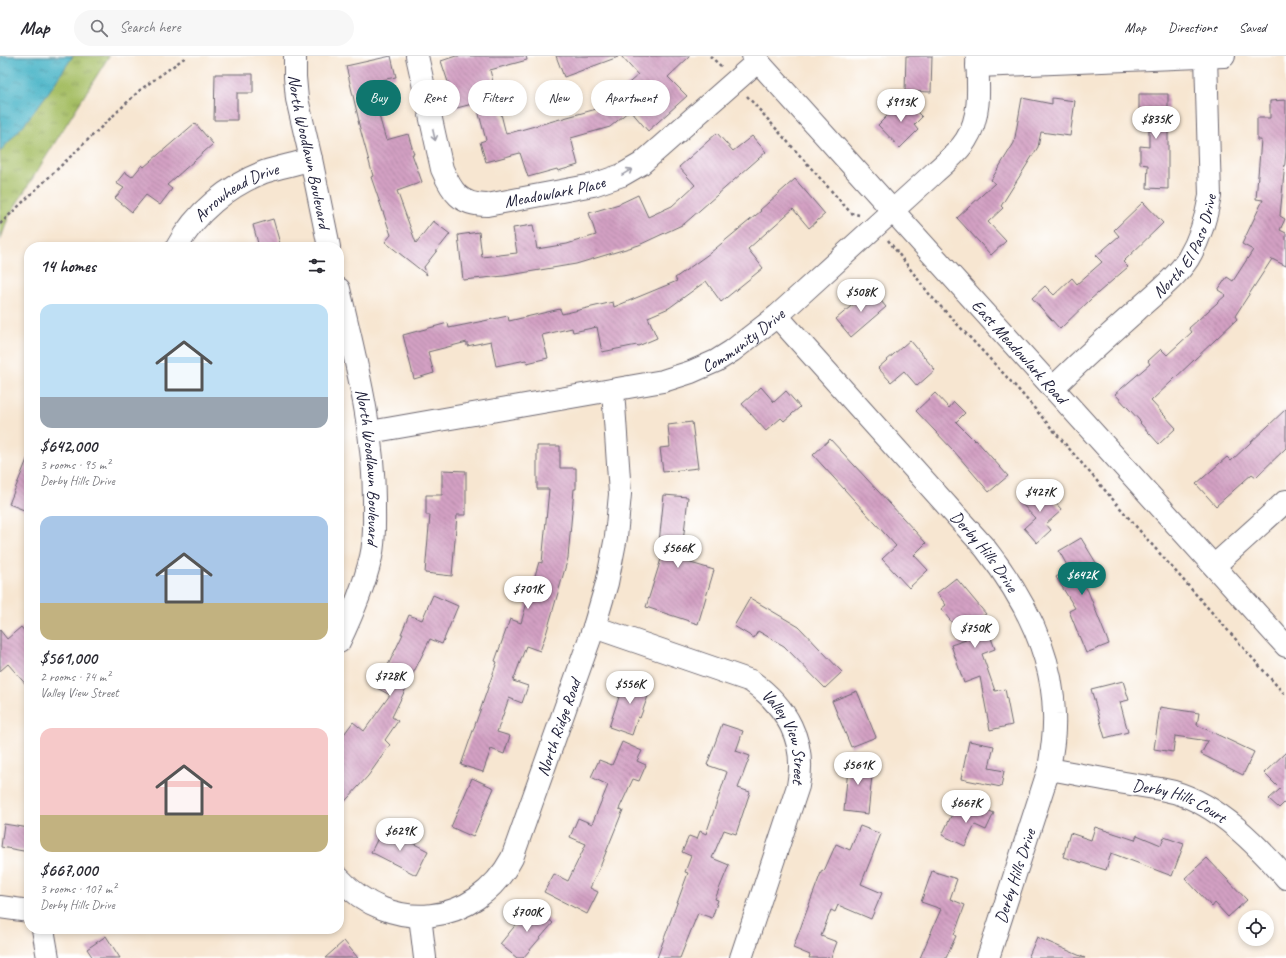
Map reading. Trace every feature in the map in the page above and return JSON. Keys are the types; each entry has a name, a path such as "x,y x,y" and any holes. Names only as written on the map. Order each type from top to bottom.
{"street":[{"name":"North Woodlawn Boulevard","path":"295,56 297,99 328,242"},
{"name":"Meadowlark Place","path":"416,56 442,169 448,183 458,195 466,202 476,205 487,205 594,185 622,175 641,164 755,59"},
{"path":"977,61 1212,56"},
{"name":"North El Paso Drive","path":"1053,388 1086,355 1173,277 1187,260 1198,241 1206,219 1210,196 1212,56"},
{"name":"East Meadowlark Road","path":"755,59 1286,646"},
{"name":"Community Drive","path":"370,432 663,381 699,369 732,351 777,316 950,159 966,140 974,124 978,103 977,61"},
{"name":"Arrowhead Drive","path":"180,242 189,228 209,206 233,188 265,172 311,159"},
{"name":"North Woodlawn Boulevard","path":"344,311 365,403 370,432 375,484 372,556 344,631"},
{"name":"Derby Hills Drive","path":"777,316 985,548 1001,568 1020,599 1031,621 1042,650 1051,681 1054,714 1053,748 1049,769 988,958"},
{"name":"North Ridge Road","path":"344,884 349,889 365,900 382,909 401,914 420,916 446,913 470,903 493,886 507,868 512,858 594,627 609,575 616,537 620,494 613,390"},
{"path":"1214,566 1286,500"},
{"name":"Valley View Street","path":"594,627 751,681 766,691 778,704 787,717 796,737 801,755 801,773 798,786 741,958"},
{"name":"Derby Hills Court","path":"1049,769 1175,792 1201,804 1226,820 1240,831 1286,878"},
{"path":"0,907 24,910"},
{"path":"420,916 425,958"},
{"path":"45,934 48,958"}],"path":[{"path":"0,224 140,90 188,56"},
{"path":"710,56 726,70"},
{"path":"743,90 851,213 865,216"},
{"path":"893,245 930,295 1017,388 1146,538 1286,696"}],"green space":[{"path":"0,56 109,56 9,216 0,241"}],"water":[{"path":"0,56 73,56 26,122 0,152"}],"building":[{"path":"391,56 396,77 382,80 356,80 356,108 346,66"},
{"path":"456,56 526,56 527,60 490,70 492,80 468,80 468,105 460,107 460,80 447,80 441,61"},
{"path":"556,56 618,56 618,57 564,77"},
{"path":"621,56 690,56 668,77 687,96 670,111 670,80 632,80 638,75"},
{"path":"906,56 932,56 931,92 905,91"},
{"path":"215,74 253,74 253,93 237,93 237,120 214,120"},
{"path":"1139,94 1168,94 1168,189 1147,188 1148,165 1140,164 1140,146 1149,147 1149,111 1139,111"},
{"path":"1022,98 1052,104 1052,98 1075,101 1070,136 1041,132 1038,147 1001,206 1003,208 988,222 1006,241 991,255 957,218 995,183 991,180 1014,143"},
{"path":"904,99 922,117 914,125 918,130 900,148 878,125"},
{"path":"1286,100 1286,152 1280,216 1285,219 1280,230 1286,233 1286,266 1272,259 1235,316 1237,319 1151,401 1176,428 1159,444 1115,394 1150,364 1148,361 1161,349 1167,355 1192,332 1189,328 1226,295 1218,290 1227,277 1233,281 1253,250 1242,244 1263,200 1256,199 1261,140 1257,140 1257,118 1270,118 1270,101"},
{"path":"591,110 591,116 623,116 610,127 571,138 578,165 528,177 520,153 486,162 480,142 486,140 480,116 502,116 506,134 571,116 583,116 583,113"},
{"path":"358,116 379,116 386,140 408,134 414,154 412,154 422,182 397,191 416,243 433,221 450,234 424,267 427,275 385,242 391,235 371,177 373,176"},
{"path":"635,116 665,116 648,131"},
{"path":"195,123 213,144 167,185 172,189 160,205 146,195 132,212 115,198 124,188 116,183 125,172 132,177 142,165 144,167"},
{"path":"717,133 733,151 752,136 766,152 684,224 639,245 576,264 504,276 463,280 458,235 479,232 482,257 517,253 513,228 533,225 537,249 567,244 596,235 589,213 619,204 638,195 648,217 672,206 695,185 679,167"},
{"path":"795,179 825,214 809,228 793,209 748,249 763,268 721,302 706,281 669,308 648,317 657,338 638,346 602,352 597,327 573,332 572,328 542,335 548,358 527,363 526,360 496,366 491,341 467,346 467,342 428,352 434,373 414,379 403,335 448,323 449,328 508,316 509,321 560,309 562,314 613,302 614,307 677,281 675,278 710,253 761,211 760,210"},
{"path":"1143,202 1163,223 1123,262 1128,267 1091,299 1060,329 1032,298 1045,286 1054,295 1072,278 1077,284 1102,262 1096,256 1119,236 1114,230"},
{"path":"273,219 280,242 258,242 253,225"},
{"path":"871,289 886,307 851,337 836,319"},
{"path":"910,340 935,370 917,386 904,371 891,382 878,368"},
{"path":"761,387 774,402 786,391 800,407 784,421 781,418 766,431 742,404"},
{"path":"935,393 949,408 954,402 965,413 956,422 975,441 976,440 1008,476 989,492 953,450 916,411"},
{"path":"1286,409 1286,448 1256,477 1252,474 1216,506 1196,484 1227,457 1231,461"},
{"path":"692,422 698,468 663,472 660,448 670,447 668,425"},
{"path":"830,439 926,543 914,555 928,570 909,588 882,559 896,546 813,455"},
{"path":"537,446 560,446 560,468 576,468 576,489 574,489 568,558 540,651 526,646 513,681 528,686 522,703 509,698 497,732 510,736 504,754 491,749 483,772 461,765 497,662 495,661 510,619 521,623 539,562 542,563 549,489 537,489"},
{"path":"24,467 24,510 9,504"},
{"path":"442,470 466,471 466,515 457,515 452,576 425,573 430,515 426,515 426,495 442,495"},
{"path":"1040,486 1062,510 1046,524 1051,530 1037,543 1024,528 1035,518 1021,503"},
{"path":"664,495 688,497 681,560 714,570 698,624 646,607 666,543 659,543"},
{"path":"1081,538 1098,566 1079,577 1088,591 1109,644 1086,653 1069,611 1075,608 1056,577 1069,569 1059,551"},
{"path":"956,578 986,614 983,616 995,649 982,654 995,691 1005,689 1012,725 990,730 980,677 964,683 951,645 966,640 941,609 946,605 937,593"},
{"path":"433,595 458,606 442,644 430,639 392,717 398,721 385,740 390,745 368,776 344,802 344,734 353,722 364,731 390,695 377,688 403,634 401,634 409,615 422,620"},
{"path":"750,598 799,627 842,672 825,688 784,646 758,631 754,638 734,626"},
{"path":"21,627 24,631 24,682 8,664 0,671 0,630 7,639"},
{"path":"626,676 652,685 632,735 609,727"},
{"path":"1123,681 1129,700 1120,702 1128,732 1105,738 1091,689"},
{"path":"857,691 876,737 851,747 832,701"},
{"path":"1160,707 1199,713 1197,725 1254,752 1243,775 1201,754 1208,741 1175,736 1173,752 1154,749"},
{"path":"722,724 743,731 736,751 750,756 738,788 750,792 736,834 724,830 712,858 729,865 715,899 718,900 712,918 698,913 680,958 657,958 688,873 685,872 691,856 682,852 689,836 697,839 700,831 706,834 727,772 707,765"},
{"path":"969,741 994,746 989,768 1004,771 1001,787 961,779"},
{"path":"622,742 642,751 637,761 646,765 639,781 633,779 619,809 623,810 590,888 598,892 587,914 544,892 554,874 568,881 586,844 570,837 578,818 592,824 608,785 591,777 599,760 612,765"},
{"path":"1286,752 1286,801 1279,808 1269,799 1280,789 1264,773"},
{"path":"849,758 868,760 867,764 873,766 868,814 844,811"},
{"path":"472,778 494,788 473,837 451,827"},
{"path":"976,805 994,813 986,830 975,825 965,846 942,835 956,806 972,814"},
{"path":"4,824 24,827 24,851 1,847"},
{"path":"860,826 881,834 861,884 882,893 871,919 838,905 835,912 831,910 821,936 837,942 831,958 809,958 810,955 793,948 822,870 824,871 836,844 850,850"},
{"path":"1095,827 1135,840 1137,835 1161,845 1164,837 1184,844 1172,876 1111,853 1106,870 1063,857 1070,833 1091,840"},
{"path":"383,828 428,851 416,875 371,852"},
{"path":"1207,858 1247,900 1228,917 1215,903 1212,907 1185,878"},
{"path":"932,871 957,879 950,899 965,905 954,935 956,936 946,958 920,958 941,909 921,902"},
{"path":"532,905 553,923 523,958 517,958 500,944"},
{"path":"106,936 120,958 93,958 87,949"},
{"path":"1037,937 1085,958 1028,958"},
{"path":"344,941 358,958 325,958"}]}
